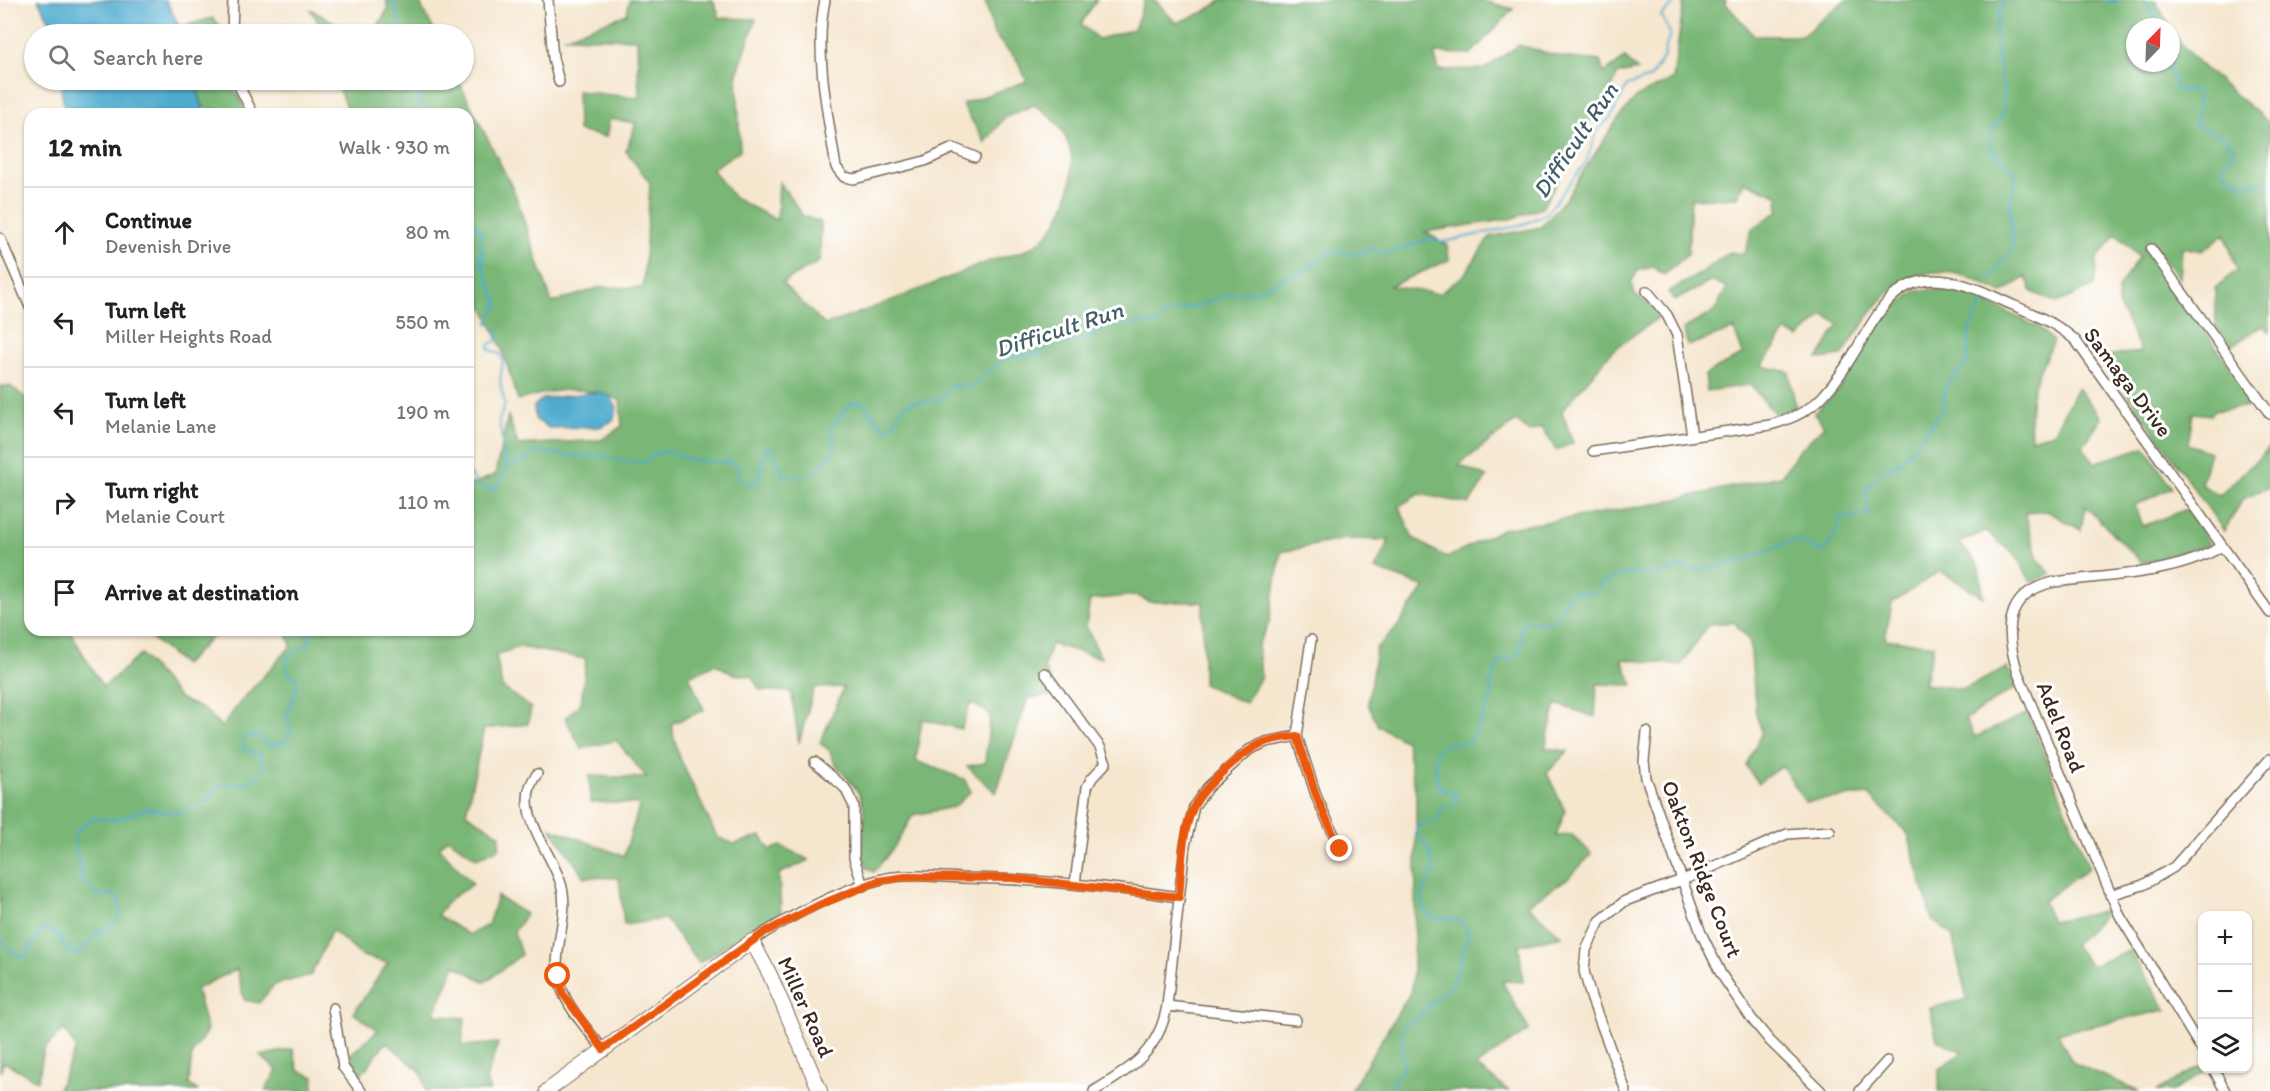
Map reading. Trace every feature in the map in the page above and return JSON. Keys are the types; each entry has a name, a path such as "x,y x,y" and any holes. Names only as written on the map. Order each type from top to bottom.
{"street":[{"path":"232,24 233,0"},
{"path":"548,0 559,82"},
{"path":"825,0 822,38 823,64 836,167 844,177 854,179 925,161 953,148 975,157"},
{"path":"241,90 250,108"},
{"path":"0,238 24,293"},
{"path":"2151,249 2270,414"},
{"name":"Samaga Drive","path":"1593,451 1770,425 1804,412 1827,390 1880,309 1892,297 1921,281 1957,281 2058,327 2076,341 2270,613"},
{"path":"1647,291 1667,315 1677,335 1692,436"},
{"name":"Adel Road","path":"2198,1044 2134,941 2110,895 2018,673 2010,645 2009,628 2012,612 2028,592 2044,584 2178,565 2222,546"},
{"path":"1311,640 1297,736 1317,798 1340,849"},
{"path":"1045,673 1100,747 1106,762 1087,787 1075,884"},
{"name":"Oakton Ridge Court","path":"1647,732 1644,760 1646,778 1711,954 1733,993 1770,1041 1821,1091"},
{"path":"1094,1091 1129,1070 1147,1055 1162,1030 1167,1006 1190,817 1200,796 1249,750 1266,742 1297,736"},
{"path":"2110,895 2143,885 2174,867 2270,759"},
{"path":"815,762 845,788 854,806 854,858 862,886"},
{"path":"537,774 528,789 529,810 560,880 564,897 558,968 559,983 570,1004 603,1049"},
{"path":"1626,1091 1584,972 1586,950 1594,929 1616,906 1787,834 1830,831"},
{"path":"547,1091 752,941 776,926 862,886 892,878 912,876 1012,878 1179,897"},
{"name":"Miller Road","path":"752,941 770,975 820,1091"},
{"path":"1167,1006 1296,1020"},
{"path":"333,1008 343,1067 354,1085 362,1091"},
{"path":"1860,1091 1887,1061"},
{"path":"2216,1073 2225,1091"},
{"path":"1804,1091 1812,1083"}],"green space":[{"path":"386,0 418,0 431,24 379,24 388,9"},
{"path":"629,0 713,0 720,18 756,19 737,74 740,150 712,169 734,198 777,220 779,181 803,216 821,222 820,261 782,283 825,325 987,262 1030,248 1048,233 1062,212 1072,177 1071,156 1062,130 1050,116 1034,105 1004,118 985,143 962,104 1027,81 1017,60 994,35 985,0 1097,0 1081,24 1098,39 1134,29 1145,0 1155,0 1176,23 1202,13 1223,0 1480,0 1513,9 1471,54 1434,53 1439,70 1484,69 1519,45 1562,57 1600,61 1604,73 1625,58 1637,70 1618,74 1603,108 1577,135 1570,161 1542,208 1510,219 1425,232 1447,245 1449,260 1390,286 1439,294 1464,275 1490,237 1541,227 1566,198 1619,117 1638,96 1673,79 1684,0 1726,0 1725,3 1755,36 1802,36 1845,0 2155,0 2165,18 2126,18 2126,72 2180,72 2180,42 2203,67 2270,124 2270,332 2262,326 2230,347 2216,327 2215,288 2237,270 2225,234 2202,251 2182,247 2180,279 2152,244 2146,247 2257,405 2214,411 2211,415 2193,413 2188,444 2210,452 2201,485 2220,495 2270,447 2270,487 2243,499 2224,531 2101,356 2141,352 2118,304 2118,289 2139,256 2116,234 2097,258 2094,286 2057,303 2032,292 2026,277 2003,293 1968,277 1945,272 1925,273 1907,280 1878,305 1842,356 1818,359 1839,324 1824,315 1799,338 1786,331 1762,366 1789,372 1796,408 1776,415 1750,385 1707,391 1705,375 1743,354 1734,329 1688,346 1683,329 1714,312 1727,287 1712,281 1674,301 1668,292 1698,275 1729,252 1744,254 1752,229 1778,211 1779,196 1744,181 1738,197 1691,199 1688,254 1664,275 1653,267 1638,270 1631,283 1635,295 1649,303 1660,316 1612,351 1562,411 1573,443 1556,450 1542,427 1530,432 1516,421 1459,465 1487,477 1469,504 1419,494 1399,506 1413,538 1447,558 1502,529 1650,505 1781,476 1798,452 1824,426 1814,413 1840,388 1886,313 1917,290 1958,289 2038,327 2054,341 2033,388 2030,410 2031,439 2053,433 2077,388 2102,418 2083,446 2094,463 2145,447 2172,488 2135,505 2143,526 2187,509 2210,545 2142,563 2085,506 2081,530 2047,511 2025,513 2038,559 2051,574 2031,582 2016,555 1985,531 1959,543 1978,564 1984,597 1940,571 1892,603 1885,639 1934,645 1924,684 1964,689 2007,668 2017,687 1965,719 1975,737 2028,713 2089,868 2043,901 2051,921 2109,911 2074,945 2091,966 2130,951 2166,1010 2058,1033 2072,1062 2139,1091 1939,1091 1939,1069 1963,1052 1937,1040 1930,1008 1967,999 1952,935 1932,920 1908,834 1868,794 1805,802 1782,766 1758,783 1746,766 1762,732 1756,714 1750,642 1734,622 1709,624 1681,665 1622,659 1633,685 1597,684 1595,717 1556,704 1545,748 1568,751 1547,773 1565,811 1556,836 1572,835 1592,854 1567,879 1527,905 1562,936 1519,945 1523,982 1502,981 1529,1030 1476,1066 1509,1091 1350,1091 1412,990 1416,884 1416,794 1406,741 1378,726 1368,704 1376,648 1398,626 1425,587 1375,569 1389,540 1345,539 1281,552 1269,623 1258,645 1261,677 1245,703 1203,684 1203,602 1149,602 1136,595 1090,600 1086,626 1101,658 1051,644 1044,667 1057,695 1028,698 996,793 967,766 985,763 990,714 971,703 961,729 922,719 916,761 964,779 971,791 954,807 913,815 894,847 874,872 867,868 864,859 864,816 861,798 858,791 835,764 830,751 820,743 844,687 814,688 799,743 791,692 760,690 751,676 734,674 715,664 689,676 704,710 671,724 678,754 717,837 734,844 761,836 770,850 781,846 809,860 779,874 781,913 755,926 699,963 665,919 624,925 619,878 584,877 551,828 624,856 640,804 591,802 589,776 647,778 616,740 582,749 565,718 581,703 586,659 519,647 496,655 502,687 531,708 528,724 484,729 466,813 500,835 499,849 476,858 448,838 439,848 473,884 451,898 437,915 469,935 488,925 497,896 526,914 514,932 521,955 485,982 455,965 434,1015 465,1018 462,1046 498,1043 486,1080 490,1091 426,1091 421,1072 386,1042 361,1075 350,1055 378,1030 353,1013 388,963 362,956 332,930 311,975 274,985 259,1003 244,1000 237,969 196,989 207,1030 192,1054 189,1084 198,1091 57,1091 76,1048 64,1029 44,1049 38,1081 4,1062 0,1073 0,386 10,386 24,396 24,636 73,636 103,687 141,654 179,698 205,710 222,727 241,701 291,646 288,636 474,636 474,484 495,475 508,416 518,445 601,440 622,426 620,400 606,395 569,390 518,400 502,349 474,286 474,112 514,191 552,303 601,287 643,288 650,183 626,151 636,123 610,119 606,137 578,131 577,91 639,98 637,39 564,37 627,14"},
{"path":"310,9 337,24 320,24"},
{"path":"212,18 218,24 190,24"},
{"path":"197,90 235,90 244,108 208,108 203,107"},
{"path":"339,90 463,90 472,108 347,108"},
{"path":"149,636 213,636 184,665"},
{"path":"293,1049 298,1070 314,1077 313,1091 265,1091 277,1070 260,1056"},
{"path":"2198,1067 2198,1073 2204,1073 2173,1091 2156,1091"}],"water":[{"path":"38,0 166,0 178,24 51,24"},
{"path":"61,90 197,90 203,108 64,108"},
{"path":"602,393 611,397 617,408 613,421 599,427 549,428 535,419 534,406 543,399"}],"waterway":[{"path":"388,0 396,6 399,24"},
{"name":"Difficult Run","path":"474,479 479,486 494,490 510,465 520,463 538,451 571,456 604,456 638,463 645,462 654,454 670,451 690,460 728,462 736,465 740,481 749,486 758,480 765,448 773,449 782,477 801,476 815,471 831,455 836,447 830,430 850,404 861,401 886,430 894,424 906,404 941,399 952,385 972,386 992,367 1009,358 1027,354 1035,356 1050,344 1089,340 1113,325 1157,323 1162,316 1173,311 1194,307 1231,294 1257,291 1309,268 1325,255 1337,251 1356,255 1372,248 1385,254 1429,239 1443,242 1522,225 1546,214 1586,162 1597,131 1611,117 1627,86 1650,78 1663,58 1670,33 1661,16 1678,0"},
{"path":"1991,279 2011,252 2013,244 2010,203 2016,176 1990,144 1991,134 2004,105 1996,26 2005,0"},
{"path":"2104,0 2116,3 2118,0"},
{"path":"2146,0 2156,18"},
{"path":"2171,72 2176,90 2194,90 2199,96 2195,125 2221,135 2234,149 2222,170 2242,185 2262,182 2270,185"},
{"path":"414,90 422,108"},
{"path":"474,225 481,231 480,260 498,304 487,323 495,328 499,339 489,345 489,349 501,355 503,361 500,382 505,405 499,420 506,468"},
{"path":"482,251 485,254 484,267"},
{"path":"1394,1091 1393,1079 1403,1070 1402,1036 1405,1025 1420,1016 1430,1004 1450,988 1469,935 1459,921 1450,918 1432,919 1423,909 1422,893 1434,873 1429,850 1417,833 1417,826 1438,820 1443,806 1452,805 1457,801 1455,794 1441,788 1437,781 1436,751 1449,743 1468,743 1472,739 1492,696 1490,685 1500,660 1514,657 1521,649 1521,626 1528,621 1551,621 1558,614 1568,594 1577,592 1594,594 1602,583 1623,574 1656,574 1681,567 1707,569 1742,561 1793,541 1805,543 1814,550 1825,550 1836,534 1839,518 1868,515 1866,488 1884,470 1899,463 1942,410 1946,386 1967,363 1969,331 1983,302"},
{"name":"Difficult Run","path":"0,938 10,951 26,957 41,929 46,929 58,936 68,952 76,954 93,937 111,925 119,916 121,910 119,903 115,895 96,894 83,882 74,837 76,831 95,818 118,820 148,808 169,813 191,811 210,798 217,786 245,784 264,770 260,754 244,750 243,737 257,735 270,745 285,742 290,735 287,713 296,692 298,680 290,674 286,664 288,657 310,643 310,636"}],"route":[{"path":"558,976 563,994 603,1049 765,932 819,905 878,881 905,877 1012,878 1110,887 1179,897 1190,817 1200,796 1249,750 1280,738 1297,736 1317,798 1340,849"}]}
